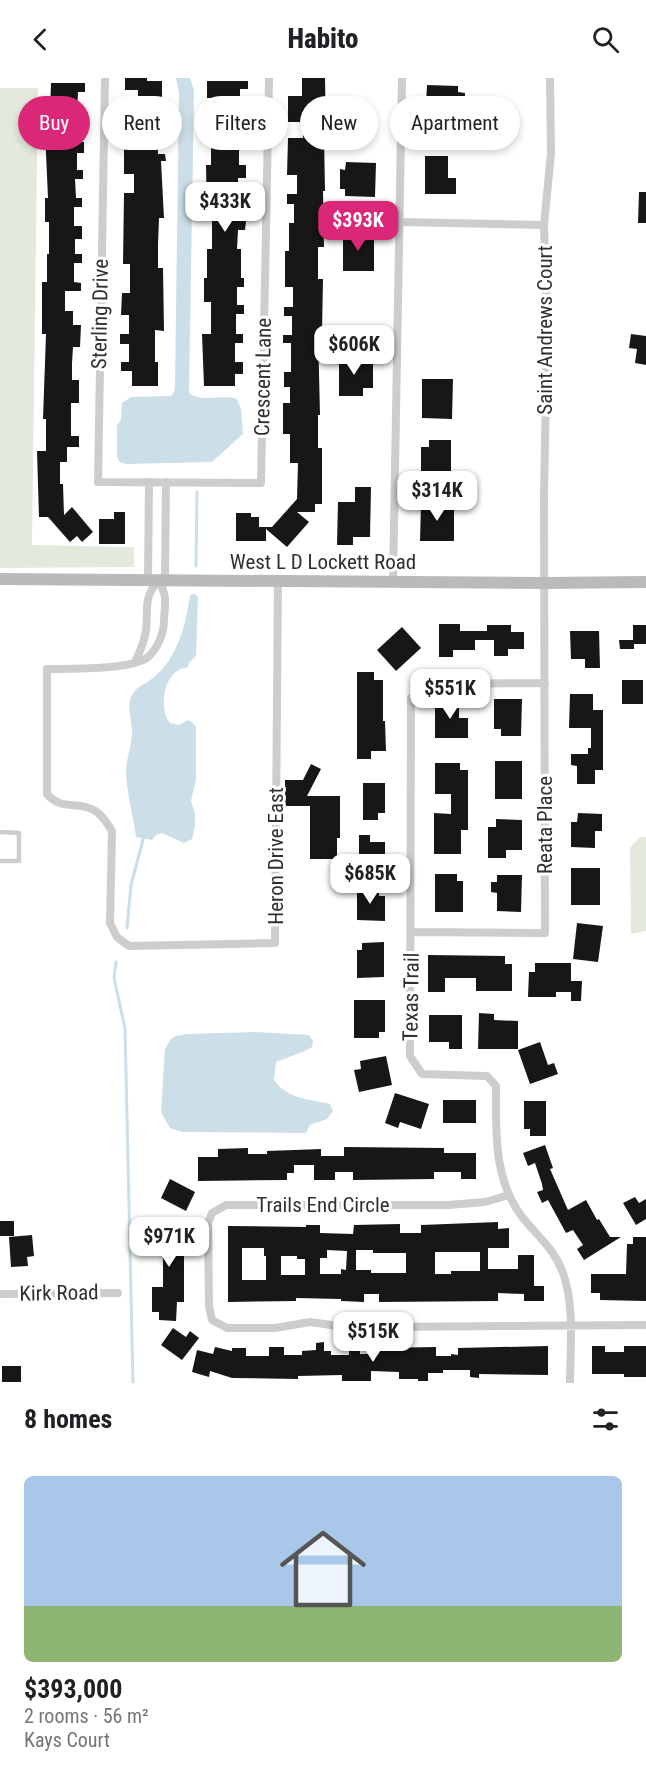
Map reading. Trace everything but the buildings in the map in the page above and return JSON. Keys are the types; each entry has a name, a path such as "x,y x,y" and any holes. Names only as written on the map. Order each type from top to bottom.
{"main road":[{"name":"West L D Lockett Road","path":"0,579 646,582"}],"street":[{"name":"Sterling Drive","path":"105,78 98,482 166,482"},
{"name":"Crescent Lane","path":"166,482 261,483 269,78"},
{"path":"393,582 402,78"},
{"name":"Saint Andrews Court","path":"545,583 547,335 544,225 551,153 550,78"},
{"path":"399,222 544,225"},
{"path":"135,662 147,658 164,633 166,593 157,580 149,482"},
{"path":"135,662 146,631 148,594 157,580 166,482"},
{"name":"Heron Drive East","path":"135,662 94,669 46,669 47,794 54,803 92,809 112,831 110,923 117,937 129,946 275,943 278,581"},
{"name":"Reata Place","path":"412,932 545,933 545,583"},
{"name":"Texas Trail","path":"545,683 425,684 411,698 410,1056 422,1074 487,1076 496,1086 496,1144 509,1195 523,1218 548,1246 563,1274 570,1326 570,1383"},
{"name":"Trails End Circle","path":"509,1195 485,1202 448,1205 226,1205 212,1213 208,1223 209,1306 212,1320 226,1328 275,1328 310,1322 338,1326 383,1327 570,1326"},
{"name":"Kirk Road","path":"0,1294 118,1293"},
{"path":"570,1326 646,1325"}],"lane":[{"path":"0,832 19,833 19,861 0,861"}],"shaded area":[{"path":"176,78 190,78 194,90 189,393 206,398 237,399 241,409 243,434 212,462 126,464 120,462 117,457 117,425 121,420 122,403 131,397 171,396 175,385 178,150 182,150 182,96 179,96"},
{"path":"0,88 38,88 38,96 18,96 18,150 37,150 32,545 134,547 134,567 0,568"},
{"path":"195,594 198,597 196,656 188,667 179,670 169,680 164,695 165,710 170,723 179,725 188,720 196,727 196,779 191,801 195,813 195,826 192,839 184,843 162,833 156,835 152,840 136,837 126,773 132,736 130,699 136,689 153,678 169,661 183,629 190,595"},
{"path":"640,837 646,837 646,931 631,934 630,847"},
{"path":"255,1032 309,1035 313,1041 312,1047 276,1062 274,1080 292,1095 330,1104 333,1111 327,1119 310,1125 306,1133 182,1132 170,1128 161,1112 165,1049 171,1039 187,1034"}],"waterway":[{"path":"196,566 197,492"},
{"path":"127,928 131,885 144,836"},
{"path":"116,962 114,978 125,1028 133,1383"}]}
